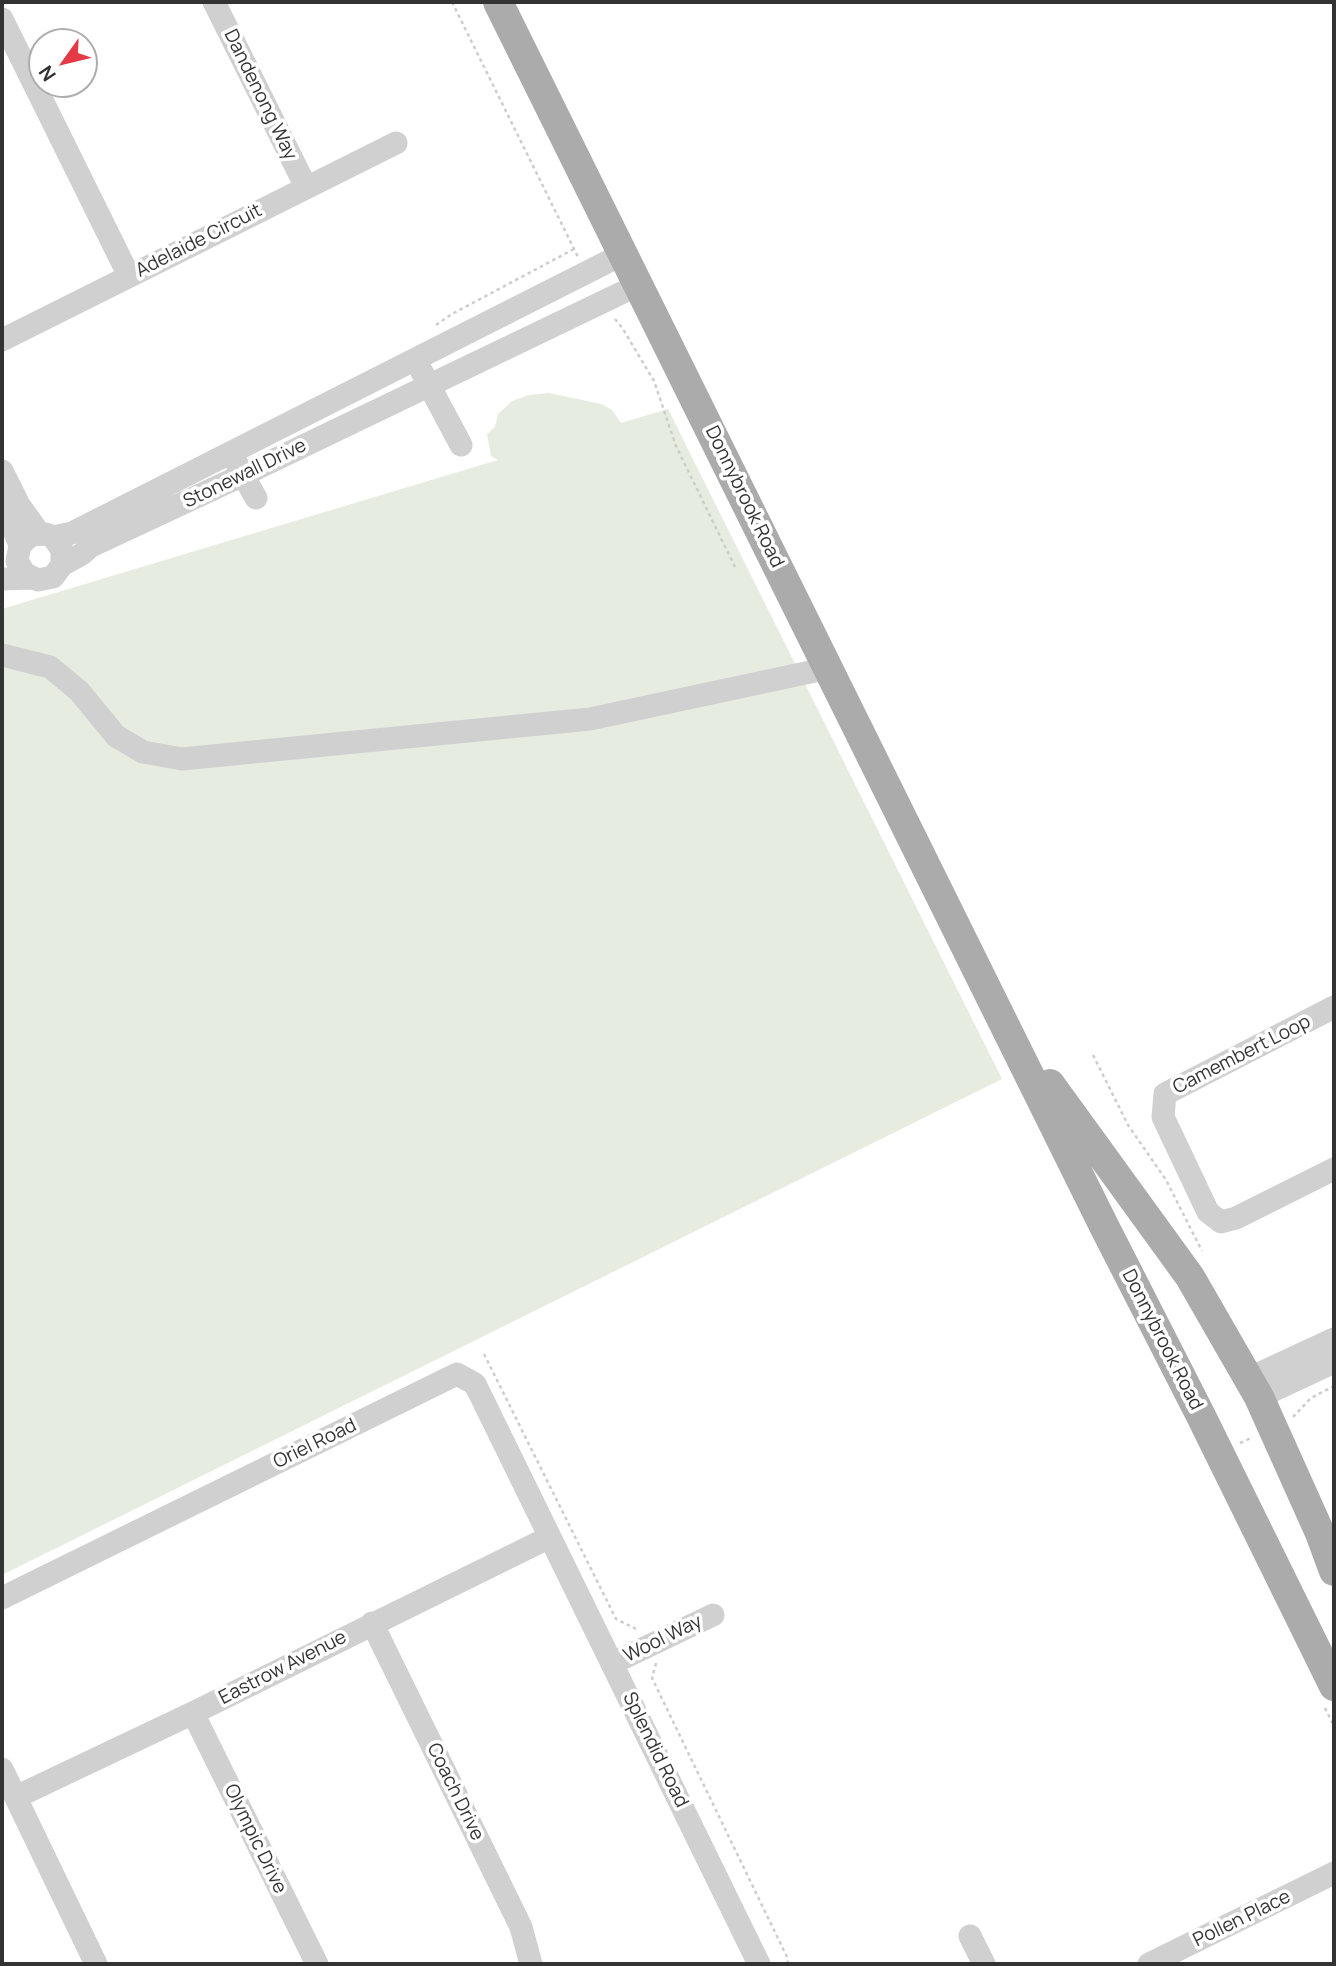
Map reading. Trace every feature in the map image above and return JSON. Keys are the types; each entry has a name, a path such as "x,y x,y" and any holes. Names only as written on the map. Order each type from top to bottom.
{"main road":[{"name":"Donnybrook Road","path":"498,2 1334,1686"},
{"name":"Donnybrook Road","path":"989,994 1052,1087 1190,1277 1261,1389 1334,1571"}],"street":[{"name":"Dandenong Way","path":"214,2 306,187"},
{"path":"2,19 129,276"},
{"name":"Adelaide Circuit","path":"2,340 396,143"},
{"name":"Stonewall Drive","path":"26,547 72,533 623,254"},
{"name":"Stonewall Drive","path":"62,565 91,546 638,285"},
{"path":"415,360 461,445"},
{"path":"231,453 256,498"},
{"path":"2,471 19,505 26,547 20,568 31,578"},
{"path":"2,502 26,547"},
{"path":"2,579 46,580 59,572 64,557 62,550 26,547"},
{"path":"2,655 50,667 79,691 116,736 143,752 182,759 590,719 829,668"},
{"name":"Camembert Loop","path":"1334,1007 1165,1094 1163,1117 1208,1212 1222,1222 1236,1218 1334,1169"},
{"path":"1261,1389 1334,1339"},
{"path":"1261,1389 1334,1362"},
{"name":"Oriel Road","path":"2,1598 457,1374 475,1384 550,1537"},
{"name":"Eastrow Avenue","path":"16,1797 550,1537"},
{"name":"Splendid Road","path":"550,1537 759,1964"},
{"name":"Wool Way","path":"613,1663 713,1615"},
{"name":"Coach Drive","path":"372,1623 521,1927 531,1964"},
{"name":"Olympic Drive","path":"193,1713 317,1964"},
{"path":"2,1769 96,1964"},
{"name":"Pollen Place","path":"1149,1964 1334,1873"},
{"path":"970,1937 984,1964"}],"path":[{"path":"1093,1055 1128,1125 1166,1180 1201,1250"},
{"path":"1261,1389 1293,1418 1311,1398 1334,1386"}],"shaded area":[{"path":"549,393 601,404 612,410 621,423 668,409 1002,1079 2,1575 2,609 498,460 491,456 487,434 495,427 498,414 512,401 529,395"}]}
